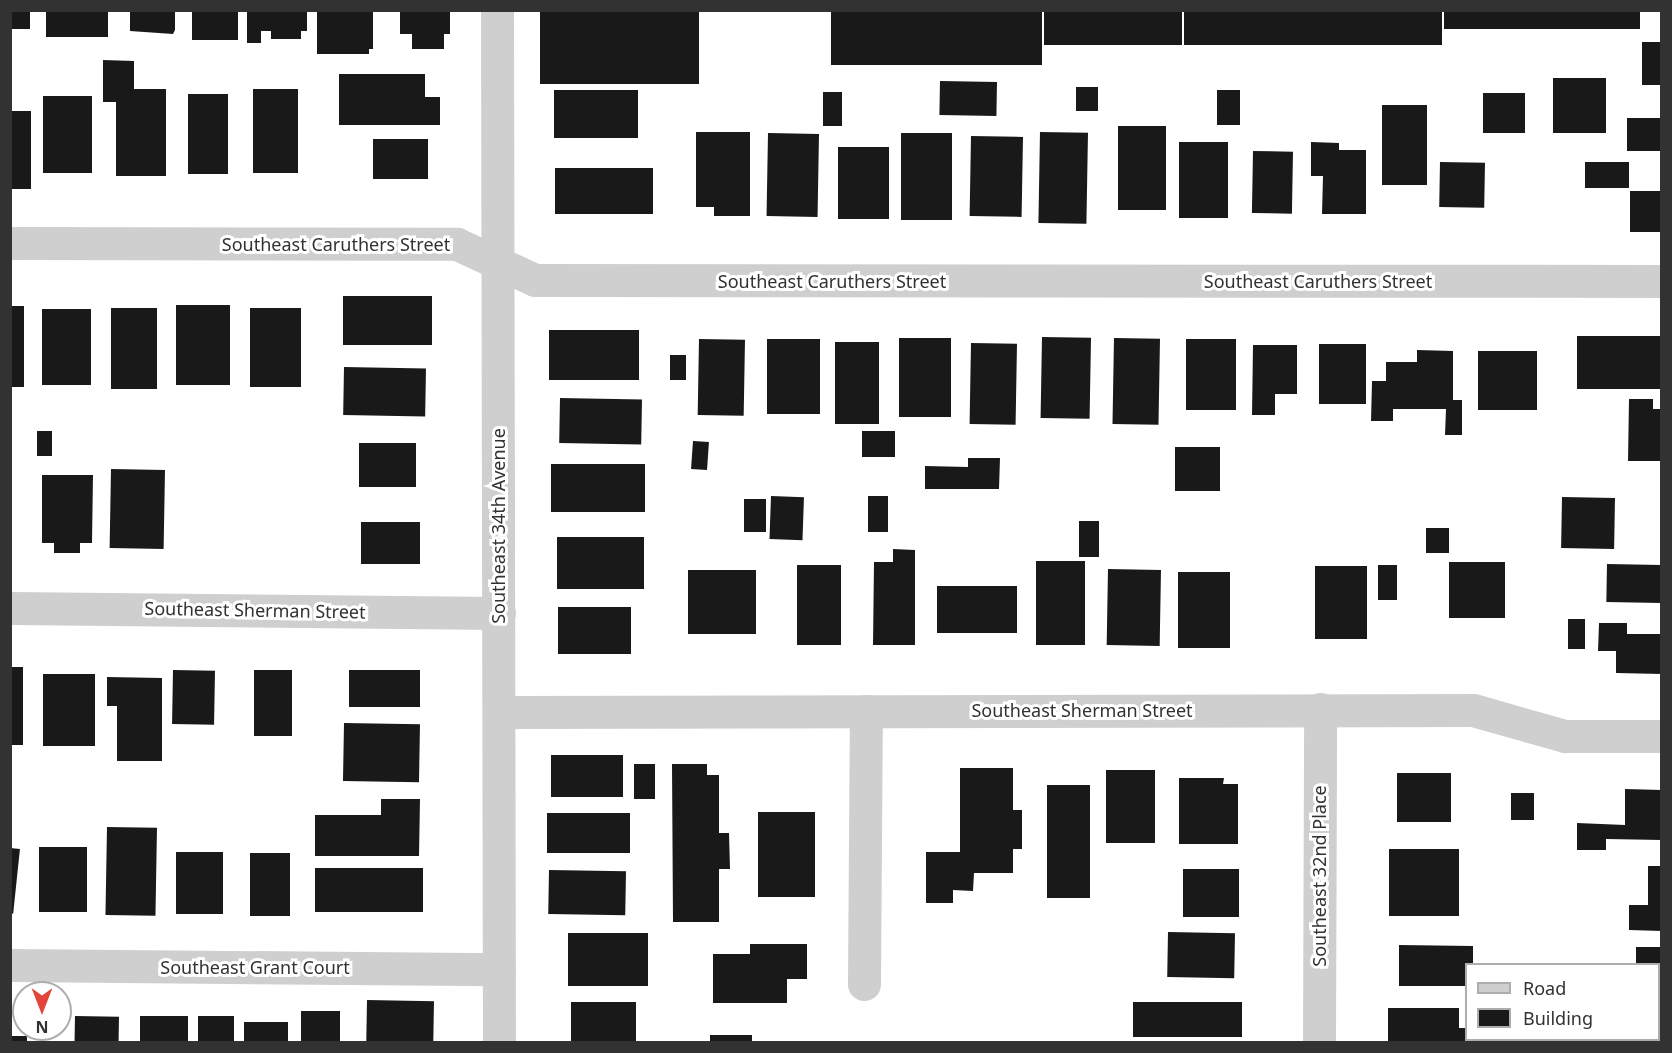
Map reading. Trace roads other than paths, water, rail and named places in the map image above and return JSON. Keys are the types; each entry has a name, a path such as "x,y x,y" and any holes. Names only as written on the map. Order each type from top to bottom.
{"street":[{"name":"Southeast 34th Avenue","path":"497,10 499,1042"},
{"name":"Southeast Caruthers Street","path":"10,243 457,244 535,280 1662,281"},
{"name":"Southeast Sherman Street","path":"10,608 499,614"},
{"name":"Southeast 32nd Place","path":"1318,1042 1320,709"},
{"name":"Southeast Sherman Street","path":"499,712 1473,710 1565,736 1662,736"},
{"path":"864,984 866,711"},
{"name":"Southeast Grant Court","path":"10,965 499,969"}]}
